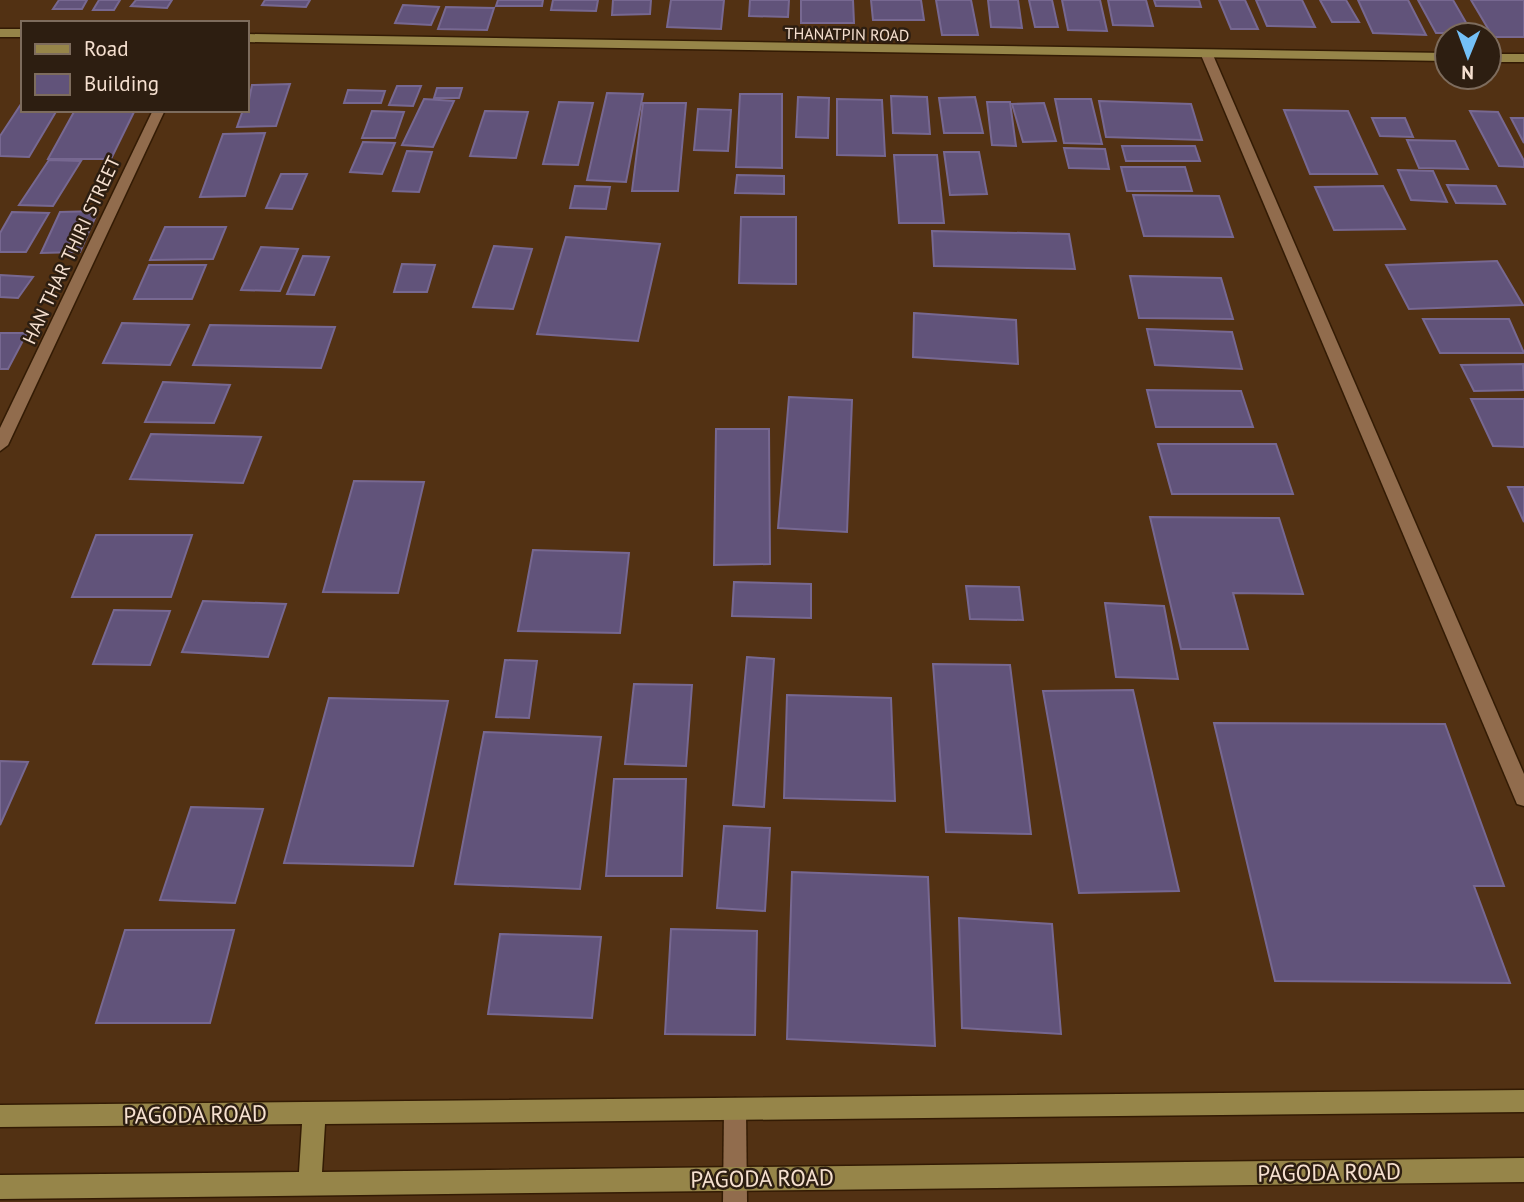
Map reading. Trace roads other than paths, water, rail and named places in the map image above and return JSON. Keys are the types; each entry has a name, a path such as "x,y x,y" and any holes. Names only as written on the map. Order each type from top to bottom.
{"street":[{"path":"0,33 21,33"},
{"name":"THANATPIN ROAD","path":"248,38 1433,57"},
{"path":"1207,55 1524,797"},
{"path":"1503,58 1524,58"},
{"name":"HAN THAR THIRI STREET","path":"0,445 158,112"},
{"name":"PAGODA ROAD","path":"0,1116 1524,1101"},
{"path":"735,1109 735,1190"},
{"path":"310,1184 314,1113"},
{"name":"PAGODA ROAD","path":"0,1187 310,1184 735,1190 1524,1170"}]}
